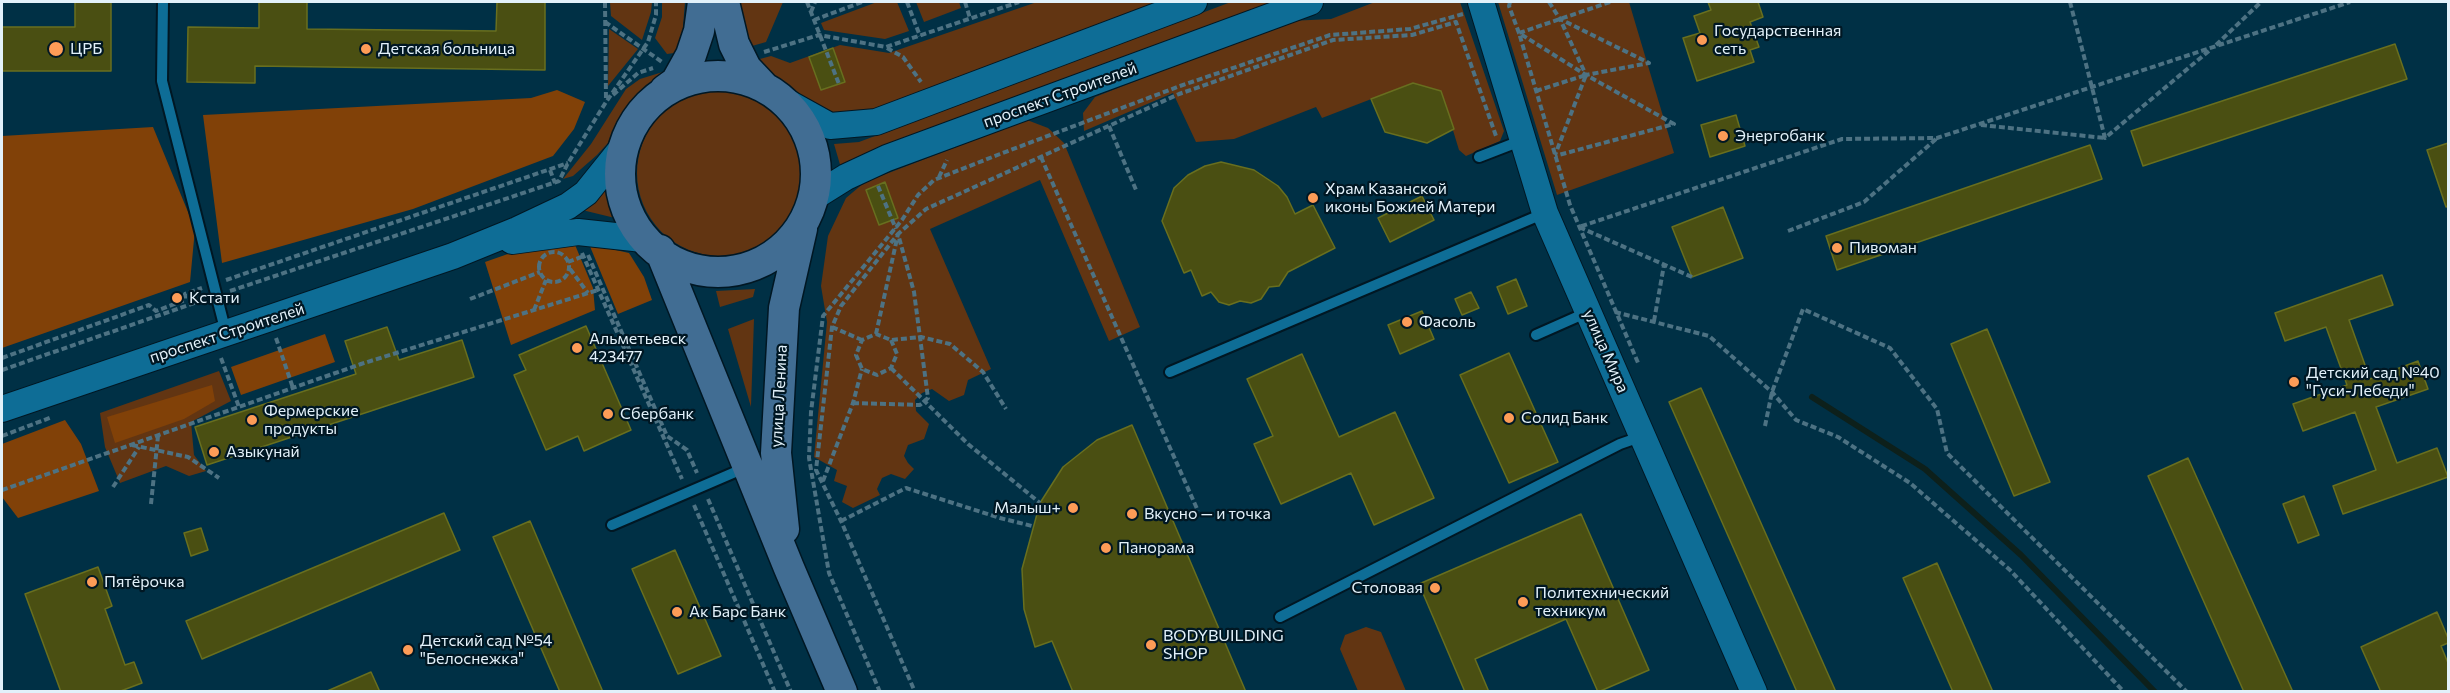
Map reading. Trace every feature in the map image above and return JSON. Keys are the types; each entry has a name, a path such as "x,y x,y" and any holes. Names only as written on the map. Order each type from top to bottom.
{"main road":[{"path":"704,2 692,55 675,82 636,119 623,147 619,175 625,207 651,244 701,272 727,273 755,266 765,260 784,248 803,226 814,197 816,164 807,130 774,93 746,68 734,44 724,2"},
{"path":"661,93 691,79 720,75 774,93"},
{"name":"улица Ленина","path":"789,568 776,453 784,308 803,226"},
{"name":"улица Ленина","path":"651,244 842,692"}],"street":[{"path":"774,93 830,126 876,122 1194,2"},
{"name":"проспект Строителей","path":"814,197 846,177 887,158 1306,2"},
{"name":"улица Мира","path":"1481,4 1545,213 1754,692"},
{"name":"проспект Строителей","path":"2,409 223,346 453,256 568,206 586,193 623,147"},
{"name":"проспект Строителей","path":"453,256 520,239 578,232 651,244"}],"lane":[{"path":"163,2 162,81 216,296 223,346"},
{"path":"1479,157 1523,140"},
{"path":"1170,372 1545,213"},
{"path":"1536,335 1589,312"},
{"path":"1280,617 1620,444 1643,435"},
{"path":"612,525 748,467"}],"path":[{"path":"604,2 606,102"},
{"path":"2,370 559,181 606,102 644,49 656,15 656,2"},
{"path":"807,2 839,84"},
{"path":"811,12 815,2"},
{"path":"814,20 862,2"},
{"path":"906,2 920,36"},
{"path":"965,2 970,18"},
{"path":"761,52 819,35 886,47 1010,3 1019,2"},
{"path":"1510,2 1509,6 1579,227 1639,365"},
{"path":"1549,2 1560,19 1586,75 1555,156"},
{"path":"1519,33 1610,2"},
{"path":"2070,2 2105,138"},
{"path":"1977,125 2105,138 2213,47 2261,2"},
{"path":"1579,227 1842,139 1937,138 2350,2"},
{"path":"880,692 829,573 809,458 811,412 823,316 896,227 918,195 934,180 1180,86 1330,35 1410,29 1481,4"},
{"path":"1536,90 1586,75 1649,63 1560,19"},
{"path":"605,22 665,64 638,73 606,102"},
{"path":"915,692 841,521 816,470 832,327 841,306 898,234 926,210 1179,94 1333,40 1412,35 1456,22"},
{"path":"1519,33 1586,75 1674,124 1555,156"},
{"path":"1109,126 1136,190"},
{"path":"1788,231 1864,202 1937,138"},
{"path":"1041,157 1198,511"},
{"path":"2,358 149,305 156,311 185,300 185,294 568,163"},
{"path":"550,170 555,183"},
{"path":"853,403 920,405 928,398 914,292 896,227 877,185"},
{"path":"1579,227 1692,277"},
{"path":"876,334 898,234"},
{"path":"775,692 598,290 583,250 667,436 687,450 791,692"},
{"path":"546,280 540,272 540,262 550,253 560,254 568,262 569,269 588,293"},
{"path":"568,262 584,256"},
{"path":"1654,321 1664,265"},
{"path":"546,280 561,280 569,269"},
{"path":"470,299 540,272"},
{"path":"534,310 546,280"},
{"path":"2,490 293,388 598,290"},
{"path":"1765,426 1772,392 1803,309 1890,348 1937,409 1947,453 2187,692"},
{"path":"1615,312 1709,336 1772,392 1796,420 1838,437 1910,483 2010,570 2124,692"},
{"path":"832,327 862,340"},
{"path":"822,481 853,403 862,369 856,354 862,340 876,334 891,340 921,336 950,344 983,372 1006,409"},
{"path":"276,338 293,388"},
{"path":"862,369 877,375 891,368 897,354 891,340"},
{"path":"223,346 239,407"},
{"path":"891,368 968,444 1040,503"},
{"path":"151,504 158,436"},
{"path":"131,445 188,457 219,478"},
{"path":"113,487 139,447"},
{"path":"841,521 906,488 999,518 1032,526"}],"shaded area":[{"path":"610,2 652,2 642,40 611,16"},
{"path":"662,2 685,2 681,52 667,54 655,38 662,17"},
{"path":"733,2 783,2 766,42 745,48"},
{"path":"877,2 897,2 909,31 885,39 824,30 821,23"},
{"path":"916,2 959,2 961,8 924,22"},
{"path":"1037,2 1164,2 878,109 834,115 808,104 770,77 756,60 771,56 790,63 840,45 889,53"},
{"path":"1231,2 1275,2 841,168 834,144 859,142"},
{"path":"1375,2 1460,2 1504,131 1500,141 1466,156 1459,150 1441,91 1413,83 1322,118 1316,107 1234,139 1196,142 1173,93 1084,131 1083,113 1095,97 1290,21 1331,19"},
{"path":"1498,2 1629,2 1674,153 1557,195"},
{"path":"609,29 638,49 608,86"},
{"path":"666,71 637,100 617,133 597,155 573,176 563,179 591,144 626,89 640,79"},
{"path":"557,90 585,102 574,129 553,156 413,209 222,263 203,115 531,98"},
{"path":"720,90 752,96 779,114 797,141 803,173 797,205 779,232 752,250 720,256 688,250 661,232 643,205 637,173 643,141 661,114 688,96"},
{"path":"1027,120 1048,128 1064,143 1140,327 1109,341 1040,180 930,229 991,369 968,380 964,395 949,401 932,389 922,393 915,400 916,411 929,424 924,439 908,445 904,456 914,469 905,479 891,474 882,478 877,489 880,495 853,508 842,502 847,486 834,481 837,470 814,457 827,322 821,286 828,236 846,198 865,182"},
{"path":"153,127 195,229 190,282 2,348 2,136"},
{"path":"605,188 615,218 578,209"},
{"path":"573,240 593,288 595,310 511,345 485,262 542,242"},
{"path":"589,244 629,253 644,277 652,300 618,314"},
{"path":"755,289 753,297 720,307 716,291"},
{"path":"754,319 751,406 751,407 728,329"},
{"path":"325,334 335,362 241,395 231,367"},
{"path":"219,371 231,401 191,422 194,455 206,471 189,476 166,466 120,483 105,447 100,413"},
{"path":"212,385 215,401 184,419 115,443 107,417"},
{"path":"65,420 81,444 99,491 18,518 2,497 2,444"},
{"path":"1366,627 1381,632 1406,691 1358,691 1340,649 1345,635"}],"building":[{"name":"ЦРБ","path":"75,2 111,2 111,71 2,71 2,27 75,27"},
{"name":"Детская больница","path":"259,2 307,2 307,29 496,31 497,2 545,2 545,70 255,66 255,83 187,82 188,27 259,28"},
{"path":"1708,2 1758,2 1763,17 1750,22 1759,47 1750,50 1754,62 1697,81 1683,38 1700,33 1694,16 1711,10"},
{"path":"2395,44 2407,79 2143,166 2131,131"},
{"path":"833,48 845,82 821,90 809,57"},
{"path":"1413,83 1441,91 1454,129 1427,143 1385,132 1371,99"},
{"name":"Энергобанк","path":"1736,115 1745,146 1710,157 1701,125"},
{"path":"2448,143 2448,206 2446,207 2427,150"},
{"path":"2090,145 2102,179 1837,270 1826,236"},
{"path":"1221,162 1254,170 1278,186 1287,197 1295,214 1313,205 1335,248 1288,272 1279,286 1269,287 1261,299 1251,303 1240,301 1229,305 1219,302 1211,292 1202,296 1191,270 1184,273 1162,221 1174,188 1188,175 1205,166"},
{"path":"885,182 898,218 879,225 866,190"},
{"path":"1422,196 1434,220 1390,242 1378,218"},
{"path":"1723,207 1743,258 1692,277 1672,227"},
{"path":"2382,275 2393,305 2349,320 2370,379 2418,361 2428,389 2376,407 2397,463 2437,448 2448,477 2343,514 2333,486 2376,470 2355,412 2303,431 2293,404 2347,385 2326,327 2285,341 2275,313"},
{"path":"1516,279 1527,306 1508,314 1497,287"},
{"path":"1471,292 1479,308 1462,315 1455,299"},
{"path":"1422,311 1434,339 1400,354 1388,325"},
{"path":"586,326 631,430 584,451 578,436 546,450 514,375 526,370 519,355"},
{"path":"387,327 399,360 462,340 474,377 207,465 195,427 356,374 345,341"},
{"path":"1987,329 2050,482 2014,496 1951,344"},
{"name":"Солид Банк","path":"1509,353 1558,462 1509,483 1460,375"},
{"path":"1302,354 1339,437 1395,412 1434,498 1374,525 1351,473 1281,504 1254,444 1273,436 1247,379"},
{"path":"1701,388 1836,692 1797,692 1669,402"},
{"name":"Панорама","path":"1132,425 1246,692 1073,692 1052,641 1035,647 1024,609 1022,569 1040,503 1063,467 1097,440"},
{"path":"2188,458 2293,692 2244,692 2148,476"},
{"path":"2304,496 2319,535 2298,543 2283,504"},
{"path":"444,513 460,550 202,659 186,621"},
{"name":"Политехнический техникум","path":"1581,514 1649,670 1598,692 1566,619 1475,659 1489,692 1465,692 1419,584"},
{"path":"530,521 603,692 560,692 493,537"},
{"path":"201,528 208,550 191,556 184,533"},
{"path":"675,550 721,656 678,674 632,569"},
{"path":"1937,563 1993,692 1953,692 1903,578"},
{"path":"98,567 112,606 105,609 125,665 134,662 142,683 118,692 61,692 25,594"},
{"path":"2437,612 2448,638 2448,643 2441,646 2448,663 2448,692 2381,692 2361,647"},
{"path":"371,672 380,692 325,692"}],"waterway":[{"path":"1812,397 1925,469 2021,555 2155,692"}],"place":[{"name":"Государственная сеть","path":"1702,40"},
{"name":"ЦРБ","path":"56,49"},
{"name":"Детская больница","path":"366,49"},
{"name":"Энергобанк","path":"1723,136"},
{"name":"Храм Казанской иконы Божией Матери","path":"1313,198"},
{"name":"Пивоман","path":"1837,248"},
{"name":"Кстати","path":"177,298"},
{"name":"Фасоль","path":"1407,322"},
{"name":"Альметьевск 423477","path":"577,348"},
{"name":"Детский сад №40 \"Гуси-Лебеди\"","path":"2294,382"},
{"name":"Сбербанк","path":"608,414"},
{"name":"Солид Банк","path":"1509,418"},
{"name":"Фермерские продукты","path":"252,420"},
{"name":"Азыкунай","path":"214,452"},
{"name":"Малыш+","path":"1073,508"},
{"name":"Вкусно — и точка","path":"1132,514"},
{"name":"Панорама","path":"1106,548"},
{"name":"Пятёрочка","path":"92,582"},
{"name":"Столовая","path":"1435,588"},
{"name":"Политехнический техникум","path":"1523,602"},
{"name":"Ак Барс Банк","path":"677,612"},
{"name":"BODYBUILDING SHOP","path":"1151,645"},
{"name":"Детский сад №54 \"Белоснежка\"","path":"408,650"}]}
